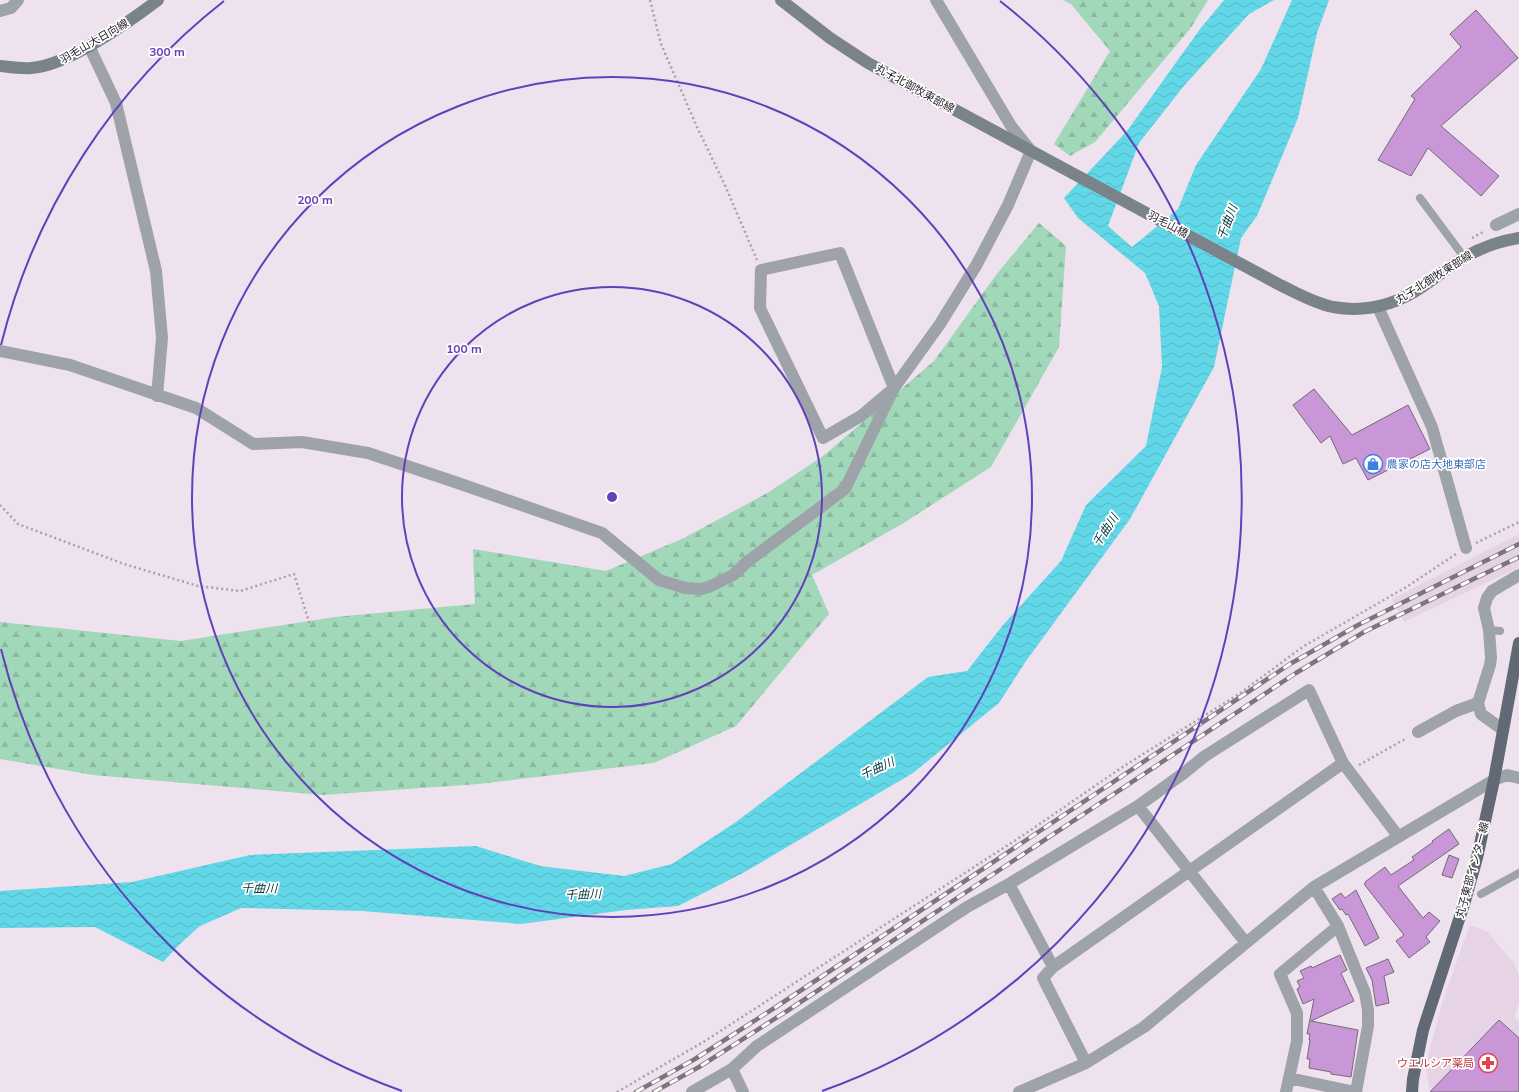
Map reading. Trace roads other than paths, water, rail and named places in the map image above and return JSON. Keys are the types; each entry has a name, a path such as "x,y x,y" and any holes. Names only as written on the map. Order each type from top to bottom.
{"main road":[{"name":"羽毛山大日向線","path":"0,66 31,68 56,63 89,46 135,18 158,0"},
{"name":"丸子北御牧東部線","path":"781,0 830,38 868,63 1057,164"},
{"name":"羽毛山橋","path":"1057,164 1280,284"},
{"name":"丸子北御牧東部線","path":"1280,284 1309,299 1332,307 1356,310 1378,307 1396,302 1410,295 1464,257 1505,240 1519,238"},
{"name":"丸子東部インター線","path":"1412,1092 1418,1049 1423,1030 1465,901 1477,858 1494,780 1502,729 1516,672 1519,644"}],"street":[{"path":"0,11 11,8 18,0"},
{"path":"0,352 70,366 196,408 252,444 302,442 368,453 602,533 659,580 684,588 702,589 711,586 733,575 747,562 845,489 894,388 940,324 977,264 1008,205 1031,151 1011,126 936,0"},
{"path":"89,46 116,104 156,271 162,338 157,396"},
{"path":"1496,225 1519,214"},
{"path":"840,253 894,388 861,416 823,438 760,308 760,270 840,253"},
{"path":"1378,307 1432,427 1466,548"},
{"path":"1502,729 1481,714 1478,703 1490,666 1495,631 1484,608 1487,598 1492,591 1519,576"},
{"path":"692,1092 732,1069 763,1042 967,907 1009,884 1138,806 1205,756 1309,690 1346,767 1398,836"},
{"path":"1418,732 1456,711 1478,703"},
{"path":"1086,1063 1043,978 1053,967 1189,871 1346,767"},
{"path":"1018,1092 1086,1063 1144,1027 1314,887 1494,780 1507,775 1519,778"},
{"path":"1138,806 1246,943"},
{"path":"1009,884 1053,967"},
{"path":"1289,1078 1356,1092 1368,1026 1368,1010 1365,993 1338,926 1314,887"},
{"path":"1286,1092 1297,1041 1297,1013 1280,974 1338,926"},
{"path":"732,1069 743,1092"}],"lane":[{"path":"1420,198 1464,257"},
{"path":"1481,894 1519,873"}],"water":[{"name":"千曲川","path":"1224,0 1274,0 1249,14 1183,87 1139,143 1108,226 1132,247 1178,209 1196,165 1261,69 1292,0 1329,0 1317,33 1298,118 1257,216 1241,238 1214,367 1130,519 1026,661 999,703 913,773 743,873 678,906 626,910 521,924 362,911 241,908 200,926 163,962 95,927 0,928 0,891 132,882 250,855 476,846 540,866 624,876 672,864 736,822 928,677 967,671 1003,625 1061,561 1086,505 1146,446 1162,367 1159,306 1145,273 1078,218 1064,198 1127,131 1200,29"}],"railway":[{"path":"636,1092 695,1059 779,1005 1290,664 1358,625 1519,544"},
{"path":"654,1092 699,1067 787,1011 1296,673 1364,632 1519,557"}],"place":[{"name":"農家の店大地東部店","path":"1373,464"},
{"name":"ウエルシア薬局","path":"1488,1063"}]}
